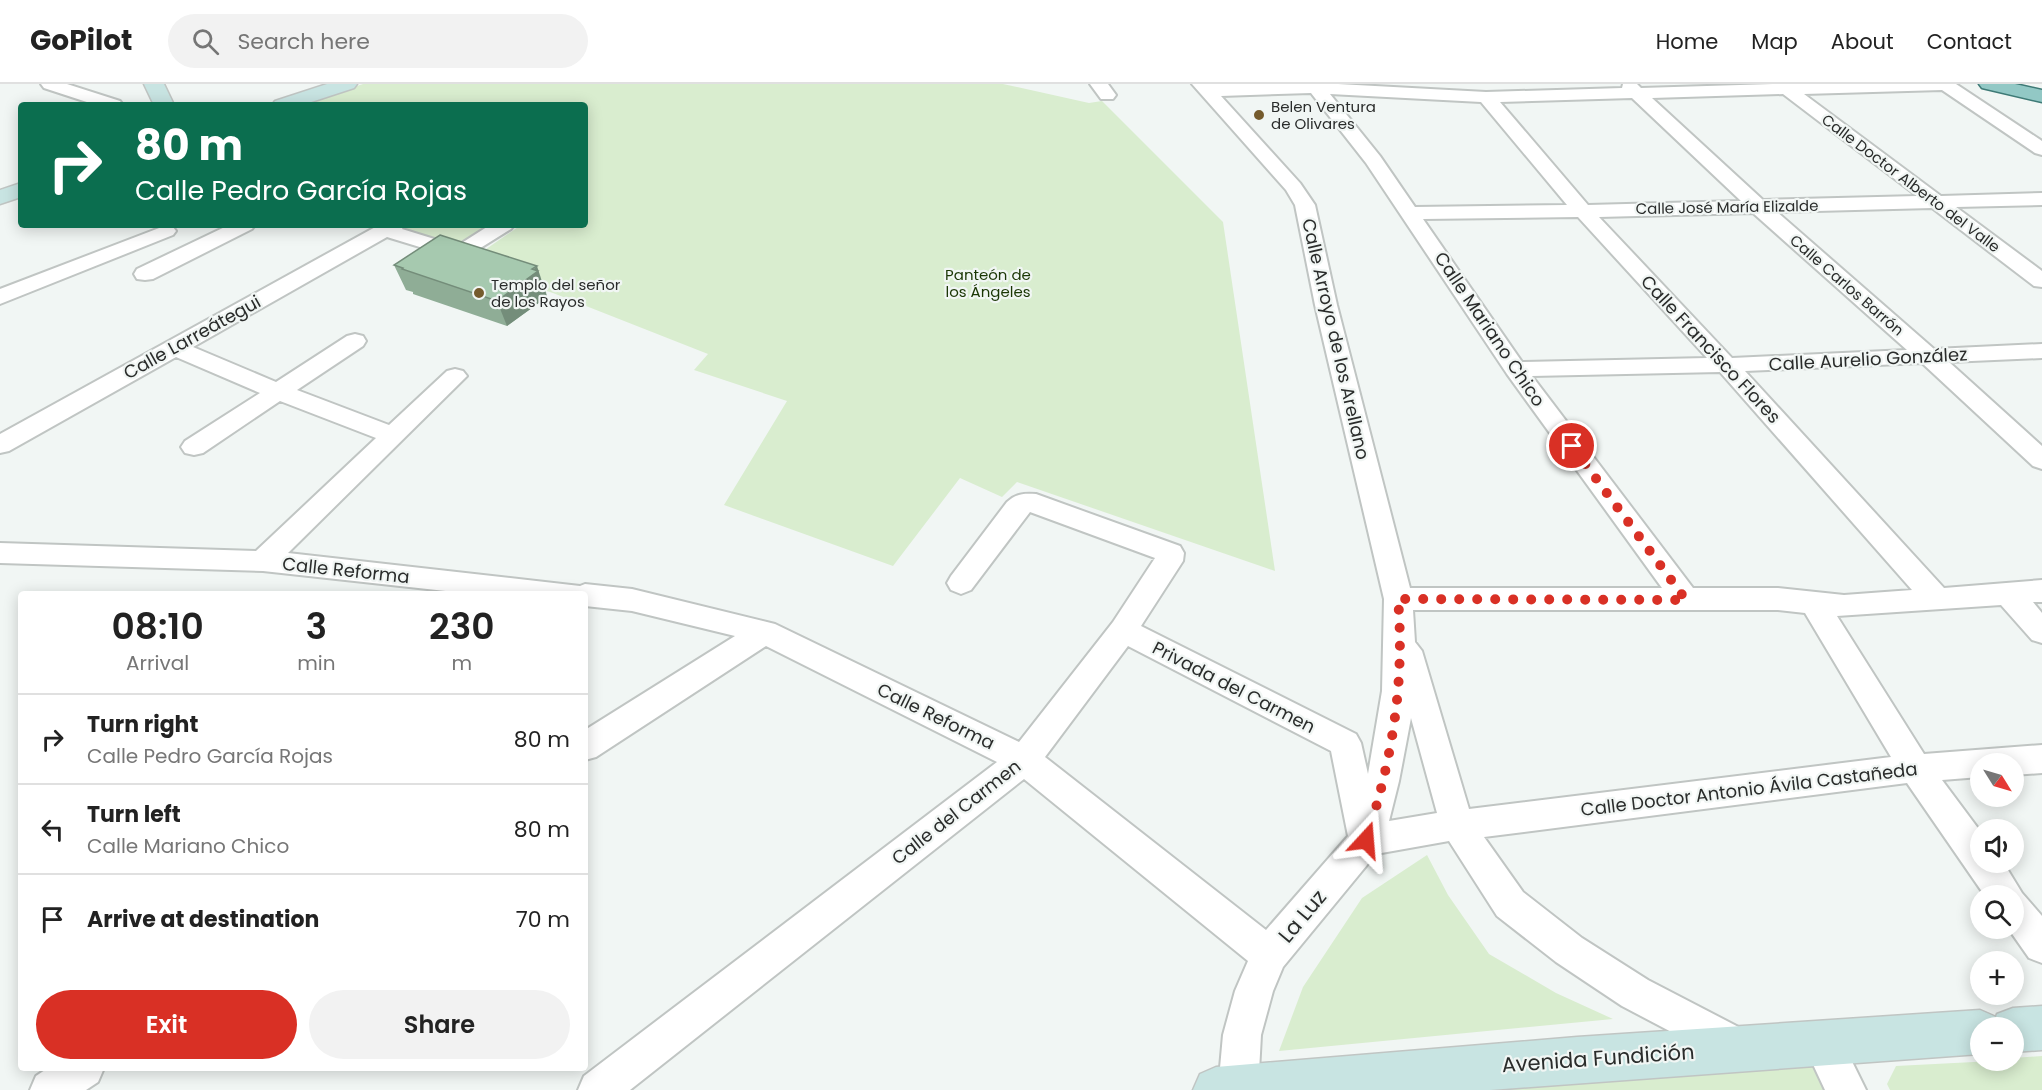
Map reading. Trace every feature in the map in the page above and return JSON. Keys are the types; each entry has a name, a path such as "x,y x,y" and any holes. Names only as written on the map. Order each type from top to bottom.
{"main road":[{"path":"1989,84 2042,96"}],"street":[{"path":"50,84 105,102"},
{"path":"154,84 163,102"},
{"path":"291,102 347,84"},
{"path":"1204,88 1316,88 1486,97 1632,88 1946,85 2042,149"},
{"name":"Calle Doctor Alberto del Valle","path":"1783,87 2042,281"},
{"name":"Calle Arroyo de los Arellano","path":"1204,88 1293,187 1305,205 1399,614 1457,825 1510,904 1569,950 1635,993 1738,1048"},
{"name":"Calle Mariano Chico","path":"1316,88 1373,160 1515,369 1686,600"},
{"name":"Calle Carlos Barrón","path":"1632,88 1759,207 2042,460"},
{"name":"Calle Francisco Flores","path":"1486,97 1583,211 1726,365 1937,599"},
{"path":"0,197 18,191"},
{"name":"Calle José María Elizalde","path":"1411,213 1583,211 2042,199"},
{"path":"145,273 239,228"},
{"name":"Calle Larreátegui","path":"0,445 388,228"},
{"name":"Calle Larreátegui","path":"393,228 459,253 499,228"},
{"path":"0,297 166,231"},
{"path":"143,240 182,257"},
{"path":"195,447 355,341"},
{"path":"173,347 279,392 394,436"},
{"name":"Calle Aurelio González","path":"1515,369 1726,365 2042,351"},
{"name":"Calle Reforma","path":"263,561 455,376"},
{"name":"Calle del Carmen","path":"598,1090 1024,760 1124,630 1169,561 1170,553 1035,503 1024,502 1016,509 962,583"},
{"name":"Calle Reforma","path":"0,553 263,561 544,591"},
{"path":"1399,614 1686,600 1778,599 1844,606 2042,591"},
{"path":"2008,594 2042,632"},
{"name":"Calle Reforma","path":"588,595 632,600 765,632 1024,760 1269,956"},
{"path":"1814,603 1915,768 1970,846"},
{"name":"Calle Arroyo de los Arellano","path":"1366,840 1380,798 1395,732 1399,614"},
{"name":"Privada del Carmen","path":"1124,630 1344,743 1366,840"},
{"path":"588,745 765,632"},
{"name":"Calle Doctor Antonio Ávila Castañeda","path":"1457,825 1915,768 2042,759"},
{"path":"1366,840 1457,825"},
{"name":"La Luz","path":"1231,1089 1254,991 1269,956 1366,840"},
{"path":"2024,921 2042,946"},
{"path":"2024,1029 2042,1028"},
{"name":"Avenida Fundición","path":"1231,1089 1738,1048 1970,1033"},
{"path":"1822,1042 1846,1090"},
{"path":"50,1090 79,1071"}],"green space":[{"name":"Panteón de los Ángeles","path":"363,84 1003,84 1089,103 1102,101 1223,222 1275,571 1017,482 1002,497 960,478 893,566 724,505 787,401 694,370 708,354 553,293 463,265 517,228 588,228 588,102 308,102"},
{"path":"402,228 494,228 459,250 397,231"},
{"path":"1427,855 1448,895 1489,954 1556,993 1613,1019 1279,1051 1303,987 1362,898"},
{"path":"2042,1056 2042,1090 1890,1090 1887,1084 1896,1066 1970,1062 1970,1071 2024,1071 2024,1057"},
{"path":"1816,1066 1829,1090 1489,1090"}],"building":[{"path":"440,235 537,266 532,269 538,271 497,301 394,265"}],"place":[{"name":"Belen Ventura de Olivares","path":"1259,115"},
{"name":"Templo del señor de los Rayos","path":"479,293"}],"route":[{"path":"1366,840 1380,798 1395,732 1401,629 1398,599 1686,600 1572,446"}]}
